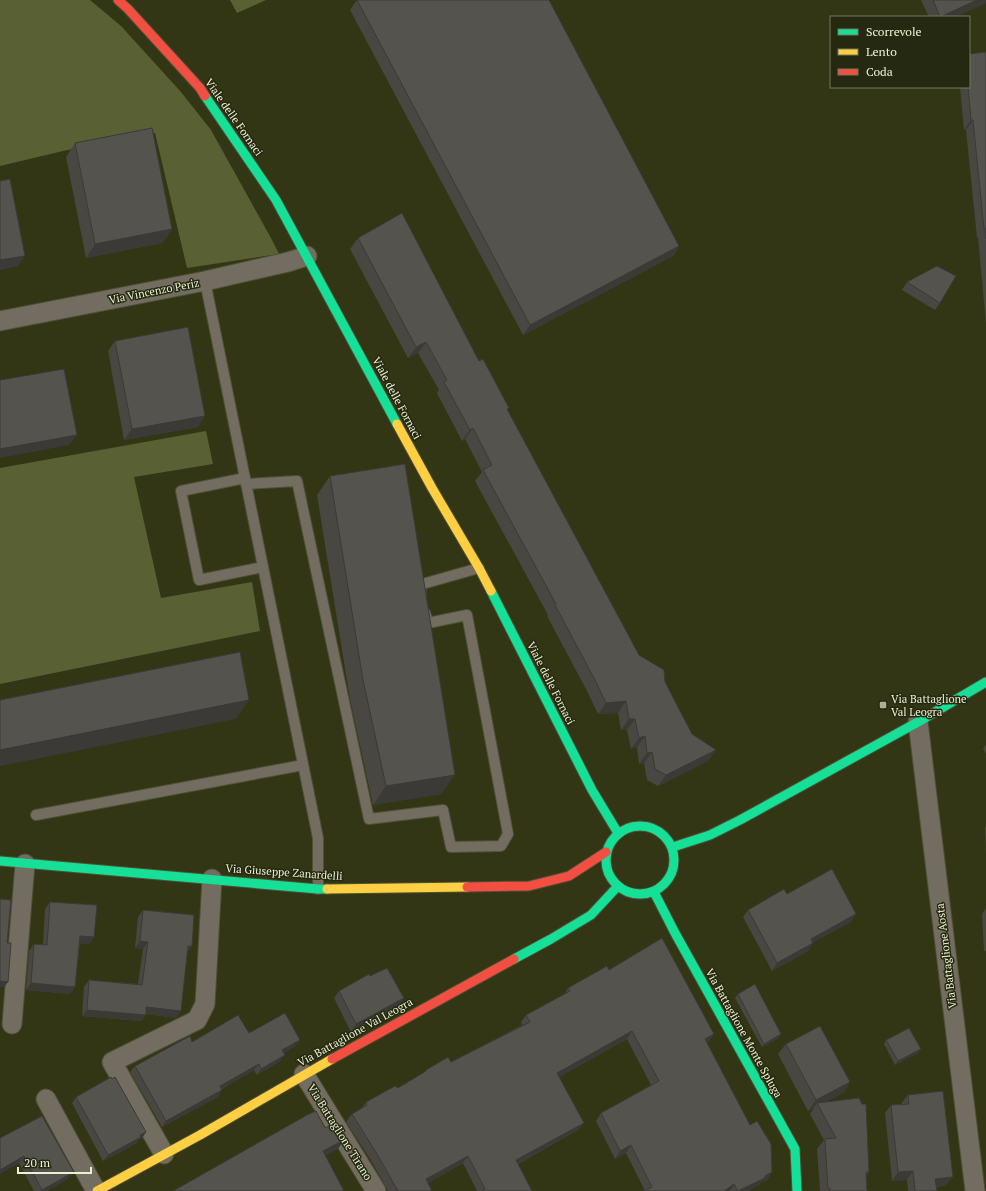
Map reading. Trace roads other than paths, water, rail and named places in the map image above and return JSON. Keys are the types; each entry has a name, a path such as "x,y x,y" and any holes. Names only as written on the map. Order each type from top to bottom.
{"street":[{"name":"Viale delle Fornaci","path":"118,0 200,88 276,200 432,488 479,568 592,790 618,833"},
{"name":"Via Vincenzo Periz","path":"0,321 205,281 288,262 307,256"},
{"path":"673,847 710,835 740,820 918,722 986,682"},
{"name":"Via Battaglione Aosta","path":"918,722 974,1191"},
{"path":"633,826 649,826 664,834 673,847 675,861 672,873 665,885 654,892 635,894 626,891 618,886 610,877 606,865 606,852 613,838 618,833 633,826"},
{"name":"Via Giuseppe Zanardelli","path":"0,862 318,889 528,886 569,876 606,852"},
{"path":"12,1024 25,864"},
{"path":"164,1154 112,1062 198,1020 204,1004 212,879"},
{"name":"Via Battaglione Val Leogra","path":"96,1191 304,1074 550,939 591,915 618,886"},
{"name":"Via Battaglione Monte Spluga","path":"654,892 675,933 795,1149 797,1191"},
{"name":"Via Battaglione Tirano","path":"304,1074 376,1191"},
{"path":"46,1098 96,1191"}],"lane":[{"path":"205,281 318,838 318,889"},
{"path":"263,567 199,580 181,491 246,481 297,481 369,819 443,810 451,847 502,846 508,834 467,615 428,623 419,585 479,568"},
{"path":"36,815 303,765"}],"place":[{"name":"Via Battaglione Val Leogra","path":"883,705"}]}
